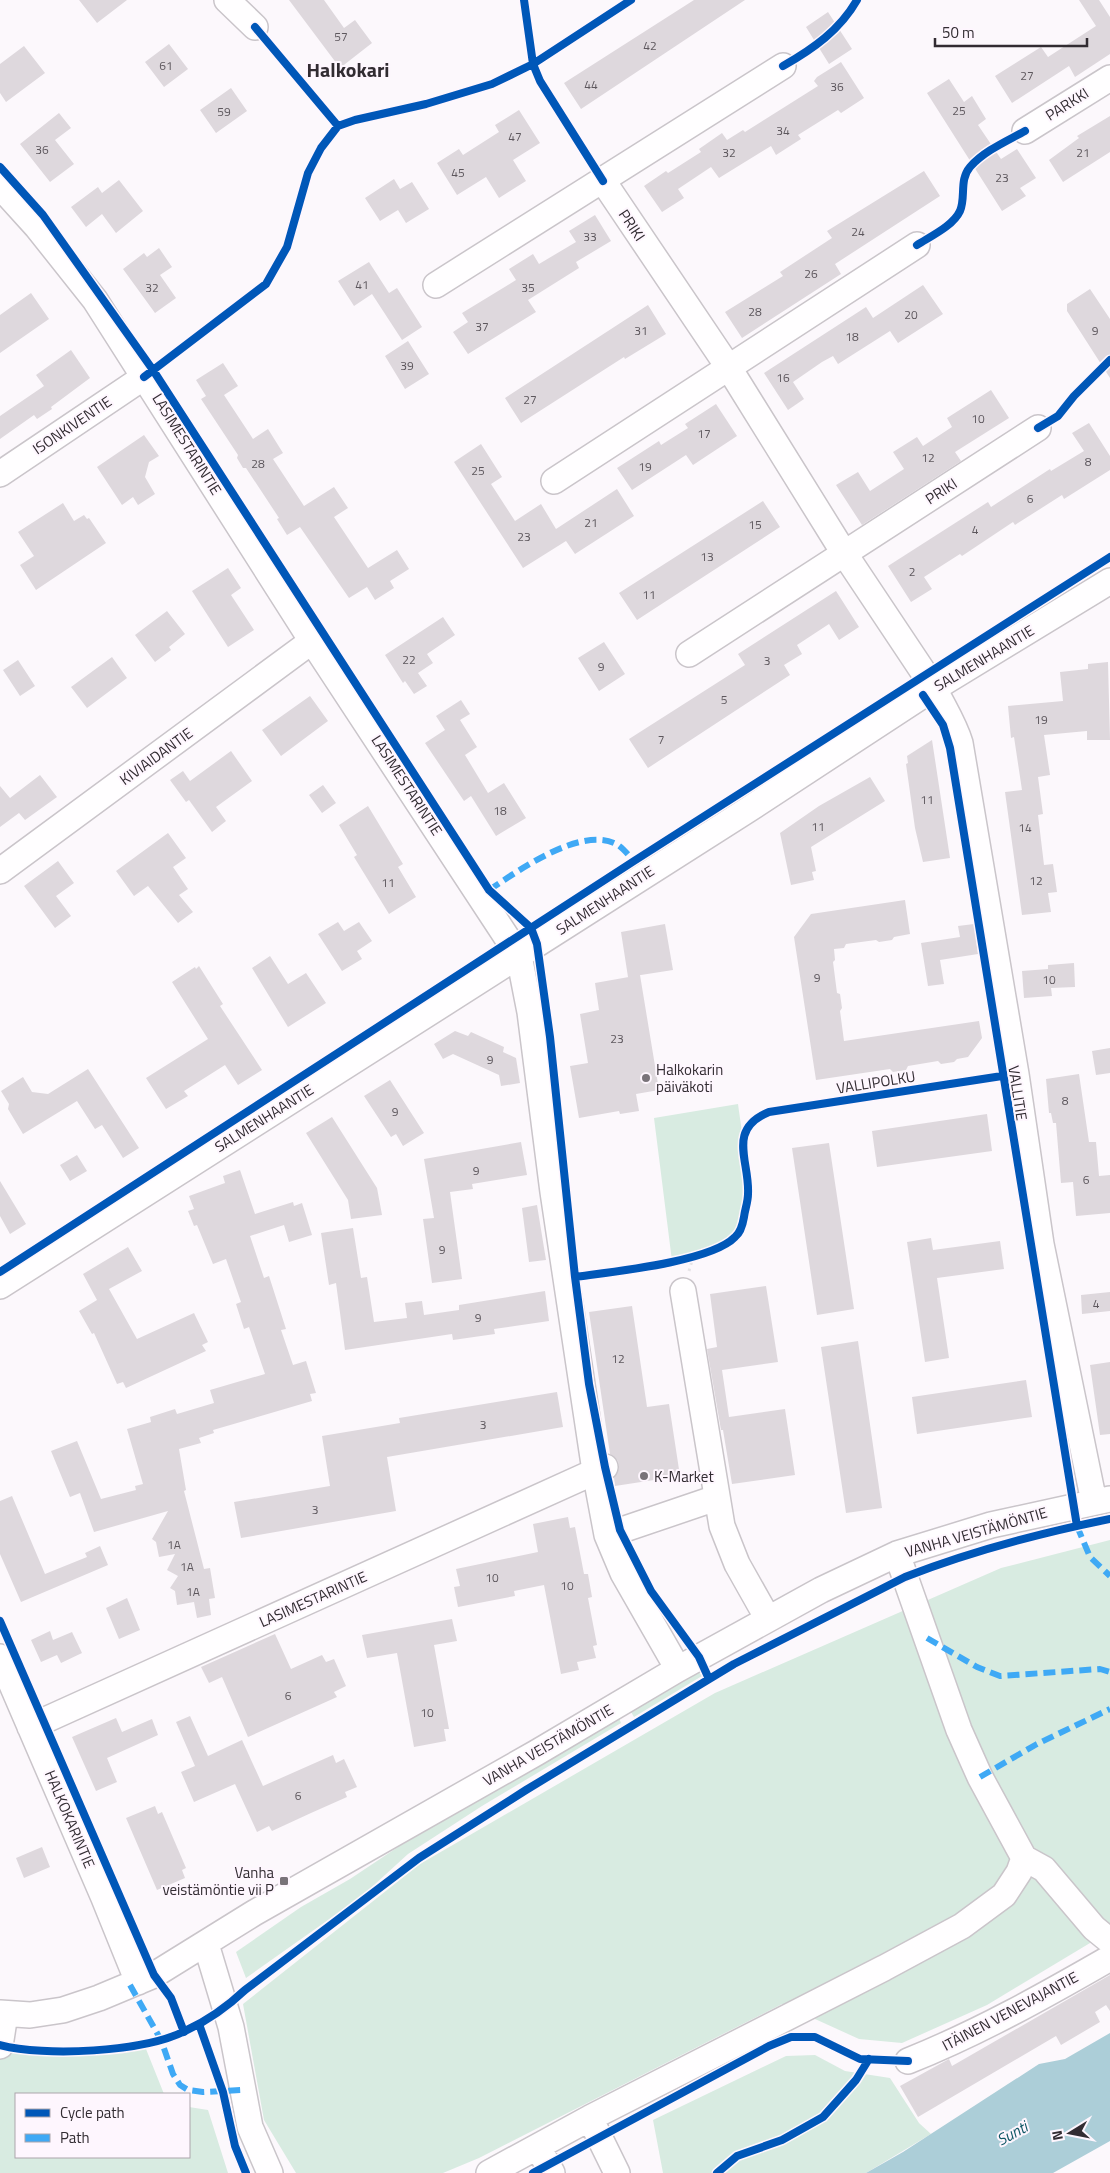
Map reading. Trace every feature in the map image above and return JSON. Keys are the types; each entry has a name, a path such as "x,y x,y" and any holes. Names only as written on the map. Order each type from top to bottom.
{"street":[{"path":"227,0 255,28"},
{"path":"436,286 783,66"},
{"name":"PARKKI","path":"1025,130 1110,78"},
{"name":"PRIKI","path":"602,182 729,368 844,553 934,688"},
{"name":"LASIMESTARINTIE","path":"0,186 37,226 95,300 312,641 519,956 530,1012 554,1192 600,1469 607,1534 623,1573 678,1668"},
{"path":"554,482 918,244"},
{"name":"ISONKIVENTIE","path":"0,474 144,377"},
{"name":"PRIKI","path":"689,654 1038,428"},
{"name":"SALMENHAANTIE","path":"0,1286 519,956 934,688 1110,581"},
{"name":"KIVIAIDANTIE","path":"0,871 312,641"},
{"name":"VALLITIE","path":"934,688 953,722 960,743 1016,1074 1041,1244 1102,1500"},
{"path":"683,1291 722,1526 737,1564 768,1619"},
{"name":"LASIMESTARINTIE","path":"30,1727 600,1469"},
{"path":"607,1534 716,1498"},
{"name":"VANHA VEISTÄMÖNTIE","path":"2,2014 30,2015 63,2010 138,1982 678,1668 821,1590 897,1554 991,1525 1102,1500"},
{"path":"897,1554 959,1730 980,1777 1024,1858 1044,1869 1094,1928 1110,1942"},
{"name":"HALKOKARINTIE","path":"0,1656 138,1982"},
{"path":"489,2173 590,2118 875,1973 962,1926 1004,1895 1019,1872 1024,1858"},
{"path":"206,1944 228,2017 250,2127 270,2173"},
{"name":"ITÄINEN VENEVAJANTIE","path":"908,2061 952,2044 1045,1996 1110,1958"},
{"path":"0,2046 2,2014"},
{"path":"590,2118 617,2173"},
{"path":"538,2147 552,2173"}],"path":[{"path":"686,1259 702,1254"}],"green space":[{"path":"738,1104 745,1153 747,1192 746,1210 742,1225 736,1237 723,1247 706,1254 672,1261 654,1118"},
{"path":"1110,1540 1110,1931 987,2005 902,2043 859,2039 782,2004 479,2158 443,2173 296,2173 264,2120 243,2004 420,1864 715,1693 1001,1568"},
{"path":"698,1671 702,1676 634,1717 631,1712"},
{"path":"619,1718 621,1723 482,1806 408,1854 362,1896 246,1978 236,1952 301,1907 350,1879 398,1847"},
{"path":"146,2049 164,2093 15,2093 15,2158 190,2158 190,2107 208,2110 228,2173 0,2173 0,2053"},
{"path":"815,2055 845,2071 890,2078 919,2123 931,2134 866,2173 663,2173 653,2120 786,2056"}],"water":[{"name":"Sunti","path":"1110,2033 1110,2141 1053,2173 866,2173 903,2152 1039,2064 1065,2059"}],"building":[{"path":"79,0 127,0 97,23"},
{"path":"289,0 324,0 344,28 355,20 372,43 340,68"},
{"path":"694,0 745,0 581,109 564,83"},
{"path":"1079,0 1099,0 1110,17 1110,54 1075,77 1069,66 1012,103 995,76 1041,47 1048,57 1096,26"},
{"path":"828,12 852,49 829,64 806,27"},
{"path":"169,44 188,69 164,87 145,62"},
{"path":"24,46 45,73 6,102 0,93 0,64"},
{"path":"841,62 864,98 841,113 838,110 798,135 801,139 776,155 771,146 719,178 711,167 678,189 684,198 662,212 644,186 666,171 668,173 701,152 699,149 722,133 727,140 743,130 745,132 818,86 814,81 817,77"},
{"path":"949,79 964,102 972,96 986,119 978,125 1001,159 1017,149 1036,178 1020,188 1026,196 1002,211 927,93"},
{"path":"231,88 247,111 216,133 200,110"},
{"path":"519,110 540,143 513,160 526,181 499,198 486,177 457,195 437,163 459,149 463,155 499,132 495,125"},
{"path":"59,113 71,128 55,140 74,164 50,182 20,144"},
{"path":"1110,116 1110,152 1063,182 1049,160 1079,138 1077,136"},
{"path":"924,171 940,196 835,264 841,274 742,338 725,312 783,276 780,272 832,238 827,231"},
{"path":"394,179 400,189 412,182 429,209 406,223 398,210 380,221 365,198"},
{"path":"119,180 143,211 116,233 102,214 86,227 71,207 98,187 102,193"},
{"path":"595,215 611,241 576,262 579,268 528,300 536,312 468,354 453,332 468,322 462,313 516,280 509,269 533,254 539,264 576,242 569,231"},
{"path":"159,248 172,267 160,275 176,298 155,313 123,269 144,253 147,257"},
{"path":"369,262 389,293 397,288 422,327 402,340 372,294 354,306 338,281"},
{"path":"923,285 943,314 898,343 890,331 838,364 833,356 822,362 793,382 804,399 788,410 764,373 866,307 873,318"},
{"path":"1090,289 1110,319 1110,378 1067,311 1067,304"},
{"path":"31,293 49,319 0,353 0,315"},
{"path":"648,305 666,334 625,359 624,357 521,423 505,398"},
{"path":"408,341 429,374 405,389 385,356"},
{"path":"71,350 90,378 51,407 52,409 37,419 34,415 0,439 0,416 44,386 36,375"},
{"path":"223,363 238,386 224,395 253,439 268,429 283,453 273,459 304,506 334,487 348,508 334,517 368,568 397,550 409,569 390,581 394,588 375,600 367,587 349,598 300,527 287,535 277,519 279,518 246,468 243,468 237,458 238,455 201,399 206,396 196,380"},
{"path":"991,390 1009,418 955,452 961,461 862,525 836,485 858,472 870,491 904,469 893,452 917,437 923,446 952,427 947,418"},
{"path":"716,404 737,436 693,465 686,455 632,490 617,468 659,441 661,445 688,428 685,424"},
{"path":"1089,423 1110,456 1110,470 1064,499 1062,495 1015,525 1013,522 962,556 960,554 924,577 932,589 911,602 888,566 988,502 991,507 1050,469 1051,471 1084,451 1072,433"},
{"path":"144,435 159,456 149,462 145,477 155,494 138,505 133,497 122,505 97,467"},
{"path":"481,444 502,477 491,484 515,521 541,504 556,529 617,489 634,516 575,554 566,541 523,568 454,462"},
{"path":"763,501 780,527 637,620 619,593"},
{"path":"63,503 74,521 84,515 87,519 89,518 106,543 36,590 20,565 34,556 18,532"},
{"path":"228,568 241,588 231,595 254,630 228,647 192,591"},
{"path":"836,591 859,627 839,640 829,624 797,645 802,654 784,665 790,675 648,768 629,739 745,665 738,654"},
{"path":"167,611 185,634 169,647 171,650 155,662 135,635"},
{"path":"443,617 455,635 427,654 433,663 418,673 427,686 414,694 405,681 403,683 385,655"},
{"path":"604,642 625,674 599,691 578,658"},
{"path":"112,657 127,678 87,708 71,687"},
{"path":"18,660 35,686 20,696 3,670"},
{"path":"1108,662 1110,740 1087,740 1087,731 1044,735 1050,775 1038,777 1043,814 1038,815 1044,865 1053,864 1057,892 1048,893 1051,912 1022,915 1005,792 1022,790 1014,737 1011,738 1008,706 1063,701 1060,672 1088,669 1088,664"},
{"path":"310,696 328,721 281,756 262,730"},
{"path":"461,700 470,714 460,720 477,747 465,755 488,793 504,783 526,818 496,836 471,796 464,801 425,743 445,730 436,716"},
{"path":"932,740 950,858 923,862 915,828 906,764 908,763 907,756"},
{"path":"231,751 252,781 216,807 226,821 212,832 189,800 186,802 170,780 183,771 190,781"},
{"path":"40,775 57,797 25,820 19,813 0,827 0,786 10,798"},
{"path":"870,777 885,801 811,847 816,871 812,872 814,880 791,885 780,833 819,806"},
{"path":"323,785 336,803 322,813 309,795"},
{"path":"368,806 403,864 398,867 416,897 389,914 354,857 357,855 339,825"},
{"path":"168,833 186,858 173,867 188,889 179,895 193,912 178,923 148,886 134,896 116,871"},
{"path":"58,861 74,883 56,896 71,916 55,928 24,886"},
{"path":"905,900 910,934 894,937 892,940 846,944 844,948 834,949 835,960 833,962 837,993 840,994 842,1008 840,1011 844,1041 979,1021 982,1038 968,1057 957,1059 954,1062 941,1064 938,1061 908,1066 906,1070 893,1072 890,1069 816,1080 794,937 811,914"},
{"path":"338,922 344,931 359,922 372,941 357,951 362,959 342,971 318,934"},
{"path":"665,924 673,970 628,977 621,932"},
{"path":"974,924 978,954 940,960 944,984 928,986 921,943 960,937 958,926"},
{"path":"270,956 288,984 306,973 326,1003 288,1027 252,968"},
{"path":"1074,963 1075,987 1051,988 1052,996 1024,998 1022,971 1048,969 1048,965"},
{"path":"199,966 223,1004 220,1006 262,1070 238,1085 225,1065 184,1091 188,1096 166,1109 146,1078 208,1039 172,982"},
{"path":"640,975 659,1090 636,1094 639,1111 620,1114 619,1111 579,1118 570,1066 588,1063 580,1014 599,1010 595,983"},
{"path":"455,1031 468,1036 471,1032 504,1047 503,1052 516,1058 520,1083 501,1086 499,1075 453,1054 443,1059 434,1044"},
{"path":"1110,1048 1110,1073 1096,1075 1092,1051"},
{"path":"88,1069 139,1148 123,1158 102,1125 95,1129 77,1101 23,1134 8,1109 9,1104 1,1091 23,1077 32,1092 48,1094"},
{"path":"1079,1074 1089,1142 1096,1142 1099,1176 1110,1175 1110,1213 1076,1216 1073,1182 1061,1183 1056,1123 1053,1123 1051,1113 1049,1113 1046,1079"},
{"path":"390,1080 424,1133 403,1146 396,1134 391,1137 364,1096"},
{"path":"987,1114 992,1151 877,1167 872,1131"},
{"path":"332,1117 377,1188 382,1215 351,1219 348,1200 306,1133"},
{"path":"521,1142 527,1175 472,1184 473,1189 450,1192 462,1279 432,1283 423,1219 434,1218 424,1159"},
{"path":"829,1143 854,1309 817,1315 792,1148"},
{"path":"77,1155 87,1171 70,1181 60,1165"},
{"path":"240,1170 255,1214 293,1202 294,1206 302,1203 312,1235 289,1242 284,1225 250,1236 264,1278 269,1276 286,1329 281,1330 293,1365 306,1361 316,1393 310,1394 312,1401 213,1430 214,1433 199,1438 201,1443 179,1449 186,1490 184,1491 204,1569 210,1568 215,1598 209,1599 211,1615 197,1618 194,1602 177,1605 175,1591 170,1588 178,1576 167,1570 175,1554 159,1557 156,1542 152,1539 168,1511 94,1532 80,1493 70,1497 51,1451 77,1441 101,1499 136,1490 135,1486 143,1484 127,1429 151,1422 150,1417 175,1409 177,1414 214,1403 210,1390 265,1374 249,1327 244,1329 236,1304 241,1302 226,1259 213,1264 197,1225 194,1226 188,1211 194,1209 189,1196 225,1183 223,1176"},
{"path":"0,1181 26,1224 10,1234 0,1216"},
{"path":"537,1205 546,1260 529,1262 522,1208"},
{"path":"353,1228 361,1278 367,1277 374,1322 407,1318 405,1303 422,1301 424,1315 459,1310 459,1305 545,1291 549,1321 494,1329 495,1334 453,1340 452,1334 345,1350 336,1283 329,1285 321,1233"},
{"path":"931,1238 933,1250 1000,1241 1004,1269 937,1278 949,1358 925,1362 907,1242"},
{"path":"128,1247 142,1271 109,1289 137,1339 194,1313 208,1342 202,1345 206,1351 126,1388 123,1382 117,1384 94,1333 92,1334 79,1311 97,1300 83,1274"},
{"path":"766,1286 778,1362 722,1370 729,1417 785,1409 795,1475 732,1484 707,1349 717,1347 710,1294"},
{"path":"1110,1292 1110,1311 1082,1314 1081,1295"},
{"path":"632,1306 647,1407 669,1404 680,1476 615,1486 614,1478 619,1468 618,1461 610,1454 589,1312"},
{"path":"858,1341 882,1508 846,1513 821,1347"},
{"path":"1110,1362 1110,1434 1100,1435 1090,1365"},
{"path":"1026,1380 1032,1417 917,1434 912,1397"},
{"path":"557,1392 563,1427 387,1457 396,1511 241,1538 234,1502 330,1486 322,1436 400,1423 399,1418"},
{"path":"12,1496 45,1574 87,1557 85,1553 100,1546 108,1565 21,1602 0,1554 0,1501"},
{"path":"568,1517 570,1528 575,1527 584,1574 588,1574 592,1597 588,1598 597,1645 593,1646 596,1658 577,1662 579,1670 561,1674 544,1585 514,1591 515,1596 458,1607 454,1587 460,1586 456,1569 538,1552 533,1524"},
{"path":"127,1598 140,1630 119,1639 106,1608"},
{"path":"452,1619 457,1641 434,1645 449,1729 444,1729 446,1741 414,1747 397,1653 367,1658 362,1635"},
{"path":"50,1631 53,1640 72,1632 82,1653 61,1663 57,1655 41,1662 31,1640"},
{"path":"275,1634 291,1669 322,1655 326,1662 334,1659 346,1686 334,1692 337,1697 248,1737 222,1677 209,1683 201,1667"},
{"path":"190,1716 208,1756 242,1740 263,1786 333,1755 336,1763 344,1759 357,1787 345,1792 347,1797 272,1831 269,1826 257,1832 235,1784 194,1802 181,1772 195,1766 176,1722"},
{"path":"116,1718 122,1732 152,1719 158,1735 107,1758 117,1782 96,1791 72,1737"},
{"path":"155,1806 158,1814 162,1812 186,1868 182,1870 185,1878 157,1890 126,1818"},
{"path":"42,1847 50,1867 24,1878 16,1858"},
{"path":"1110,1975 1110,2011 1106,2005 1095,2012 1100,2022 1061,2045 1056,2036 918,2117 900,2086 949,2059 952,2066"}],"marked path":[{"path":"489,890 551,852 587,841 604,840 618,845 634,861"},
{"path":"1077,1526 1090,1557 1110,1576"},
{"path":"927,1638 977,1667 1000,1676 1100,1669 1110,1672"},
{"path":"980,1777 1037,1744 1110,1709"},
{"path":"130,1985 161,2040 173,2074 180,2085 188,2090 203,2092 242,2090"}],"cycle path":[{"path":"524,0 533,64 540,81 603,181"},
{"path":"144,377 266,284 287,247 308,173 321,148 338,126 355,120 426,104 492,84 533,64 631,0"},
{"path":"783,66 805,53 834,30 857,0"},
{"path":"255,27 338,126"},
{"path":"917,245 941,230 957,216 962,206 965,177 970,167 989,151 1025,131"},
{"path":"0,167 43,215 153,370 489,890 531,928 537,944 550,1037 575,1277 589,1384 605,1467 620,1530 651,1591 699,1657 709,1679"},
{"path":"1038,428 1058,416 1074,396 1110,360"},
{"path":"0,1272 634,861 1110,557"},
{"path":"923,695 943,725 950,748 1077,1526"},
{"name":"VALLIPOLKU","path":"575,1277 660,1265 705,1253 723,1246 735,1237 742,1225 748,1197 743,1147 744,1137 748,1128 756,1119 769,1112 1002,1076"},
{"path":"0,2045 42,2051 94,2050 145,2044 185,2031 224,2008 419,1858 526,1790 734,1664 905,1577 955,1559 1006,1544 1110,1519"},
{"path":"0,1621 154,1975 171,1998 184,2032"},
{"path":"199,2024 223,2092 235,2146 246,2173"},
{"path":"533,2173 769,2046 791,2037 815,2037 860,2059 908,2061"},
{"path":"717,2173 737,2156 782,2140 823,2117 856,2080 869,2059"}],"place":[{"name":"Halkokarin päiväkoti","path":"646,1078"},
{"name":"K-Market","path":"644,1476"},
{"name":"Vanha veistämöntie vii P","path":"284,1881"}],"district":[{"name":"Halkokari","path":"348,69"}]}
